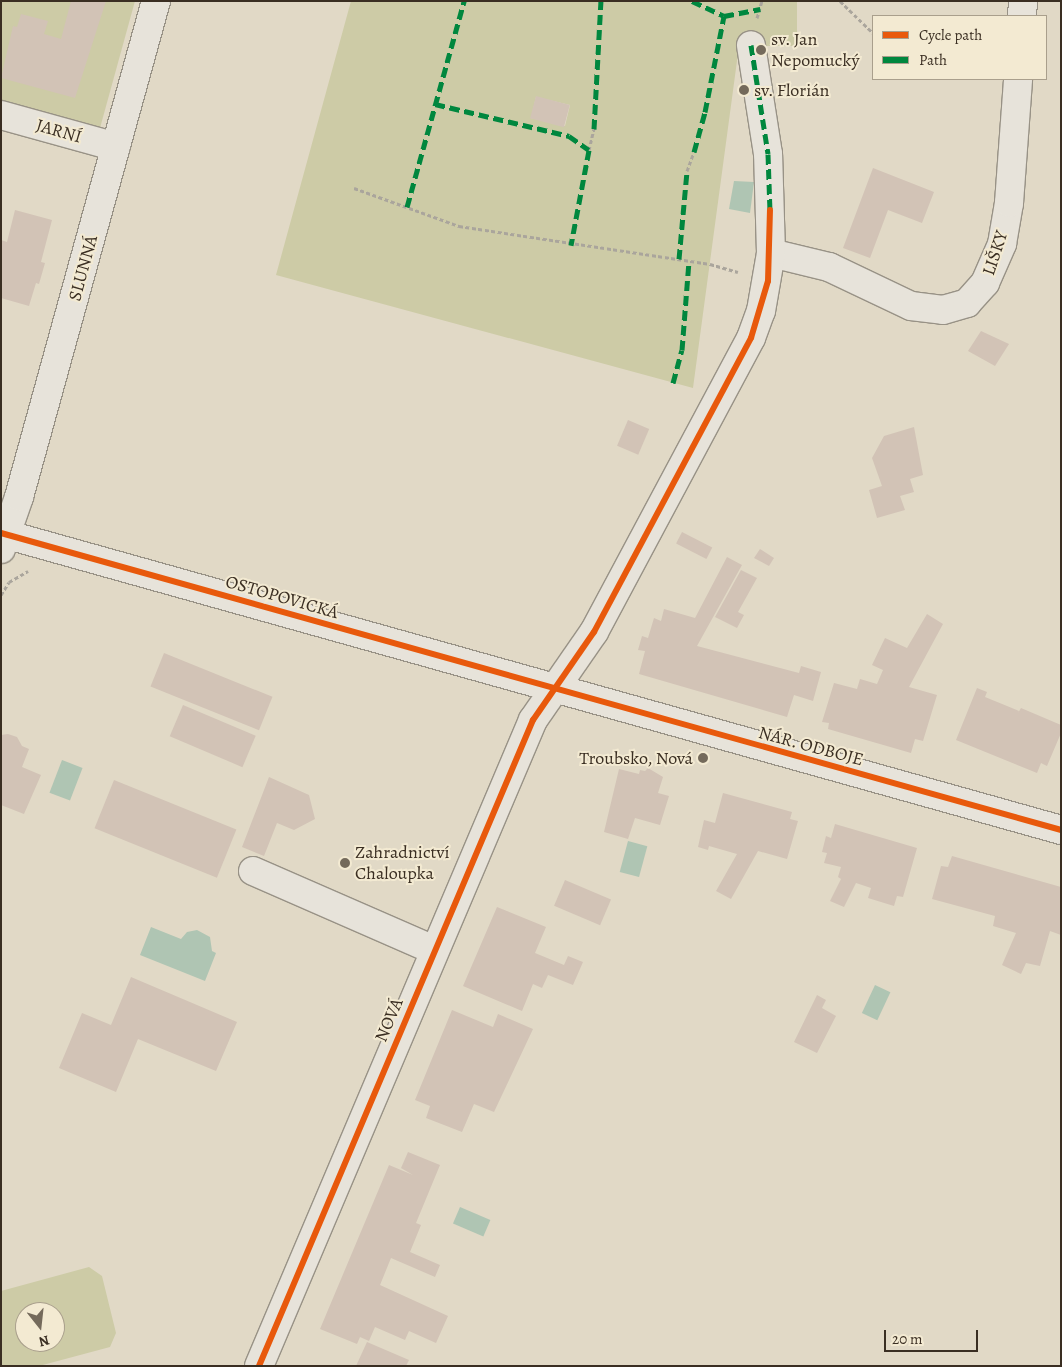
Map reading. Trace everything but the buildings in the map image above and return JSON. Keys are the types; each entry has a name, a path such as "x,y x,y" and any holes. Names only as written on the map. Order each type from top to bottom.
{"street":[{"name":"SLUNNÁ","path":"3,539 156,1"},
{"path":"1022,15 1023,1"},
{"name":"NOVÁ","path":"258,1366 533,720 594,632 751,338 768,281 770,210 768,154 751,45"},
{"name":"LIŠKY","path":"770,253 829,267 911,306 943,310 967,303 986,283 1002,244 1009,203 1018,80"},
{"name":"JARNÍ","path":"1,115 116,147"},
{"name":"OSTOPOVICKÁ","path":"3,539 554,690"},
{"name":"NÁR. ODBOJE","path":"554,690 1061,830"},
{"path":"253,871 434,950"}],"path":[{"path":"840,1 872,32"},
{"path":"589,150 594,129"},
{"path":"687,170 694,152"},
{"path":"354,188 459,226 710,264 768,281"},
{"path":"1,595 9,582 31,569"}],"shaded area":[{"path":"1,1 135,1 100,128 1,101"},
{"path":"351,1 797,1 797,46 739,46 693,388 276,275","holes":["536,97 570,105 565,126 531,118"]},
{"path":"734,181 754,182 750,213 729,209"},
{"path":"62,760 83,768 70,801 49,793"},
{"path":"628,841 647,846 639,877 620,872"},
{"path":"151,927 181,939 187,932 197,930 210,937 212,951 216,953 205,981 140,955"},
{"path":"875,985 890,992 877,1020 862,1013"},
{"path":"460,1207 490,1220 483,1236 453,1224"},
{"path":"89,1267 102,1276 116,1333 110,1347 39,1366 1,1366 1,1291"}],"marked path":[{"path":"407,207 464,1"},
{"path":"594,129 601,1"},
{"path":"692,1 724,16"},
{"path":"694,152 705,112 724,16 760,9"},
{"path":"751,45 768,154 770,210"},
{"path":"435,104 569,136 589,150 571,245"},
{"path":"679,259 687,171"},
{"path":"673,383 682,350 689,261"}],"cycle path":[{"path":"259,1366 533,720 594,632 751,338 768,281 770,210"},
{"path":"1,533 1061,830"}],"place":[{"name":"sv. Jan Nepomucký","path":"761,50"},
{"name":"sv. Florián","path":"744,90"},
{"name":"Troubsko, Nová","path":"703,758"},
{"name":"Zahradnictví Chaloupka","path":"345,863"}]}
